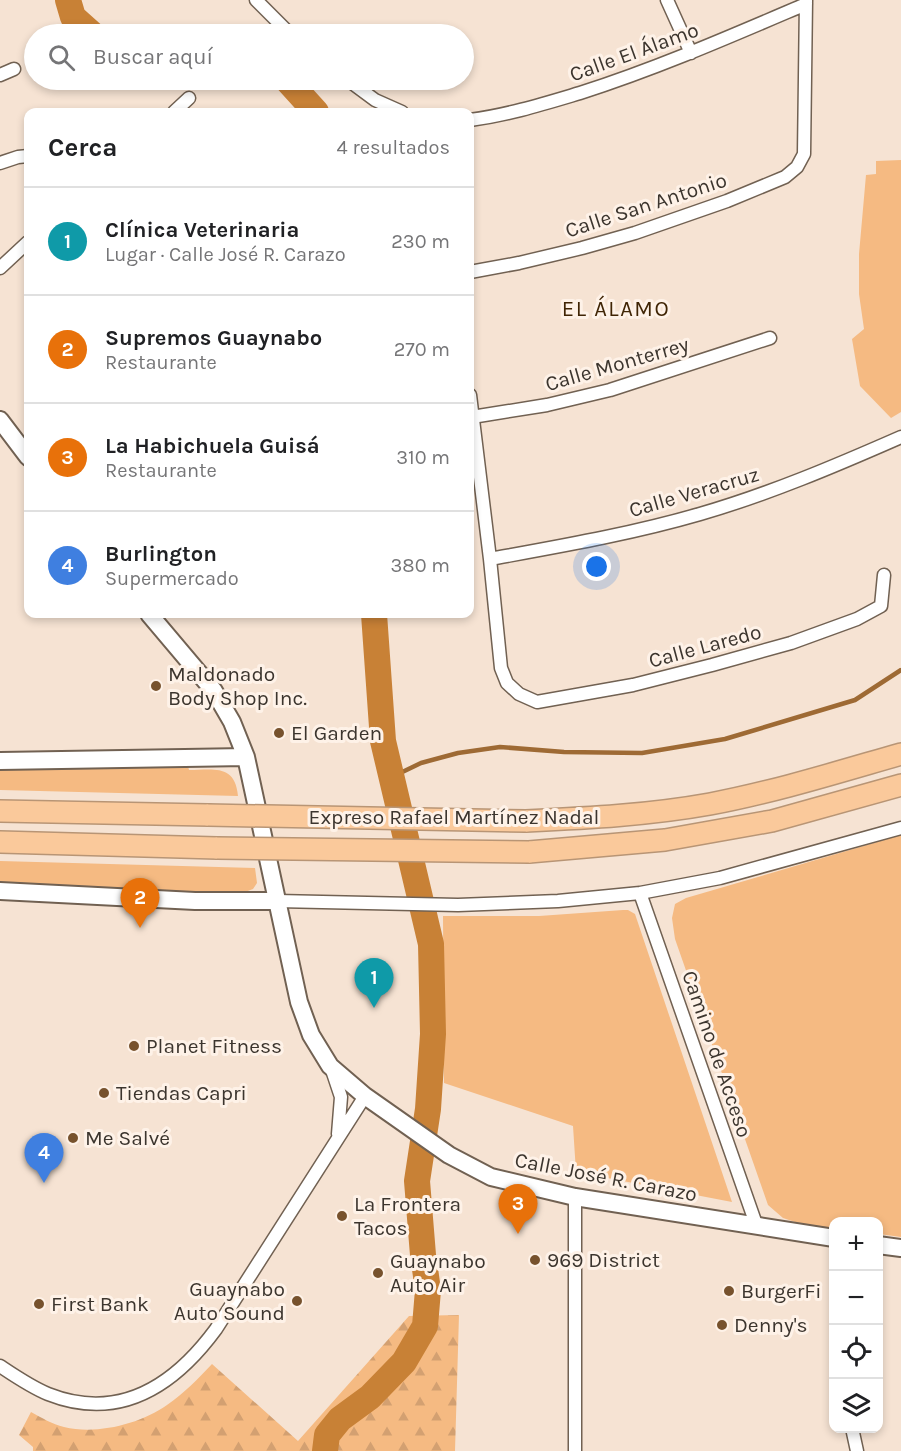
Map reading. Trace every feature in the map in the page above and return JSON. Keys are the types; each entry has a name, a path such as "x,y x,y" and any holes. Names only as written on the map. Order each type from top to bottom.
{"highway":[{"name":"Expreso Rafael Martínez Nadal","path":"0,811 526,821 610,817 709,804 783,788 901,754"},
{"name":"Expreso Rafael Martínez Nadal","path":"0,842 217,848 529,852 665,840 772,821 901,785"}],"street":[{"path":"256,0 280,24"},
{"path":"667,0 691,53"},
{"name":"Calle El Álamo","path":"474,119 506,115 626,78 691,53 806,2"},
{"name":"Calle San Antonio","path":"474,271 582,248 635,233 727,201 785,177 797,167 804,154 806,2"},
{"path":"0,75 14,69"},
{"path":"362,90 375,100 393,108"},
{"path":"179,108 189,99"},
{"path":"0,163 24,156"},
{"path":"0,268 24,246"},
{"name":"Calle Monterrey","path":"474,417 547,405 610,390 770,338"},
{"path":"0,420 24,452"},
{"path":"474,433 490,559"},
{"name":"Calle Veracruz","path":"490,559 606,538 701,513 804,479 901,437"},
{"name":"Calle Laredo","path":"490,559 501,668 507,683 519,694 537,702 633,685 780,646 857,619 881,606 884,576"},
{"name":"Calle José R. Carazo","path":"152,618 214,691 232,722 246,757 304,1019 330,1066 364,1096 450,1155 491,1177 575,1197 829,1237"},
{"path":"0,761 246,757"},
{"path":"0,891 195,901 458,904 558,901 640,893 720,878 901,828"},
{"name":"Camino de Acceso","path":"640,893 758,1227"},
{"path":"330,1066 341,1097 337,1138"},
{"path":"0,1366 46,1394 90,1405 122,1402 152,1390 172,1377 216,1329 364,1096"},
{"path":"575,1197 575,1451"},
{"path":"883,1246 901,1248"},
{"path":"853,1433 857,1451"}],"green space":[{"path":"901,160 901,412 891,418 860,386 852,339 864,329 859,294 859,254 866,175 876,174 876,161"},
{"path":"188,766 189,770 215,770 228,774 233,778 238,796 0,790 0,769"},
{"path":"901,835 901,1237 883,1235 883,1217 829,1217 829,1228 804,1225 783,1218 768,1205 675,939 672,918 675,904 686,898"},
{"path":"0,861 255,868 257,883 253,889 229,898 0,883"},
{"path":"628,910 635,914 732,1202 576,1172 573,1126 444,1083 443,916 539,916"},
{"path":"459,1315 455,1451 33,1451 33,1447 19,1435 31,1412 64,1427 90,1430 118,1426 144,1418 179,1396 212,1364 298,1441 409,1316"}],"waterway":[{"path":"68,0 73,17 81,24"},
{"path":"296,90 312,108"},
{"path":"325,1451 327,1435 340,1419 370,1397 404,1362 425,1326 428,1290 417,1181 428,1109 433,1034 431,944 383,741 374,618"},
{"path":"392,777 421,763 458,753 500,747 564,752 642,753 725,739 855,700 901,670"}],"place":[{"name":"Maldonado Body Shop Inc.","path":"156,686"},
{"name":"El Garden","path":"279,733"},
{"name":"Supremos Guaynabo","path":"140,928"},
{"name":"Clínica Veterinaria","path":"374,1008"},
{"name":"Planet Fitness","path":"134,1046"},
{"name":"Tiendas Capri","path":"104,1093"},
{"name":"Me Salvé","path":"73,1138"},
{"name":"Burlington","path":"44,1183"},
{"name":"La Frontera Tacos","path":"342,1216"},
{"name":"La Habichuela Guisá","path":"518,1234"},
{"name":"969 District","path":"535,1260"},
{"name":"Guaynabo Auto Air","path":"378,1273"},
{"name":"BurgerFi","path":"729,1291"},
{"name":"Guaynabo Auto Sound","path":"297,1301"},
{"name":"First Bank","path":"39,1304"},
{"name":"Denny's","path":"722,1325"}],"district":[{"name":"EL ÁLAMO","path":"616,309"}]}
